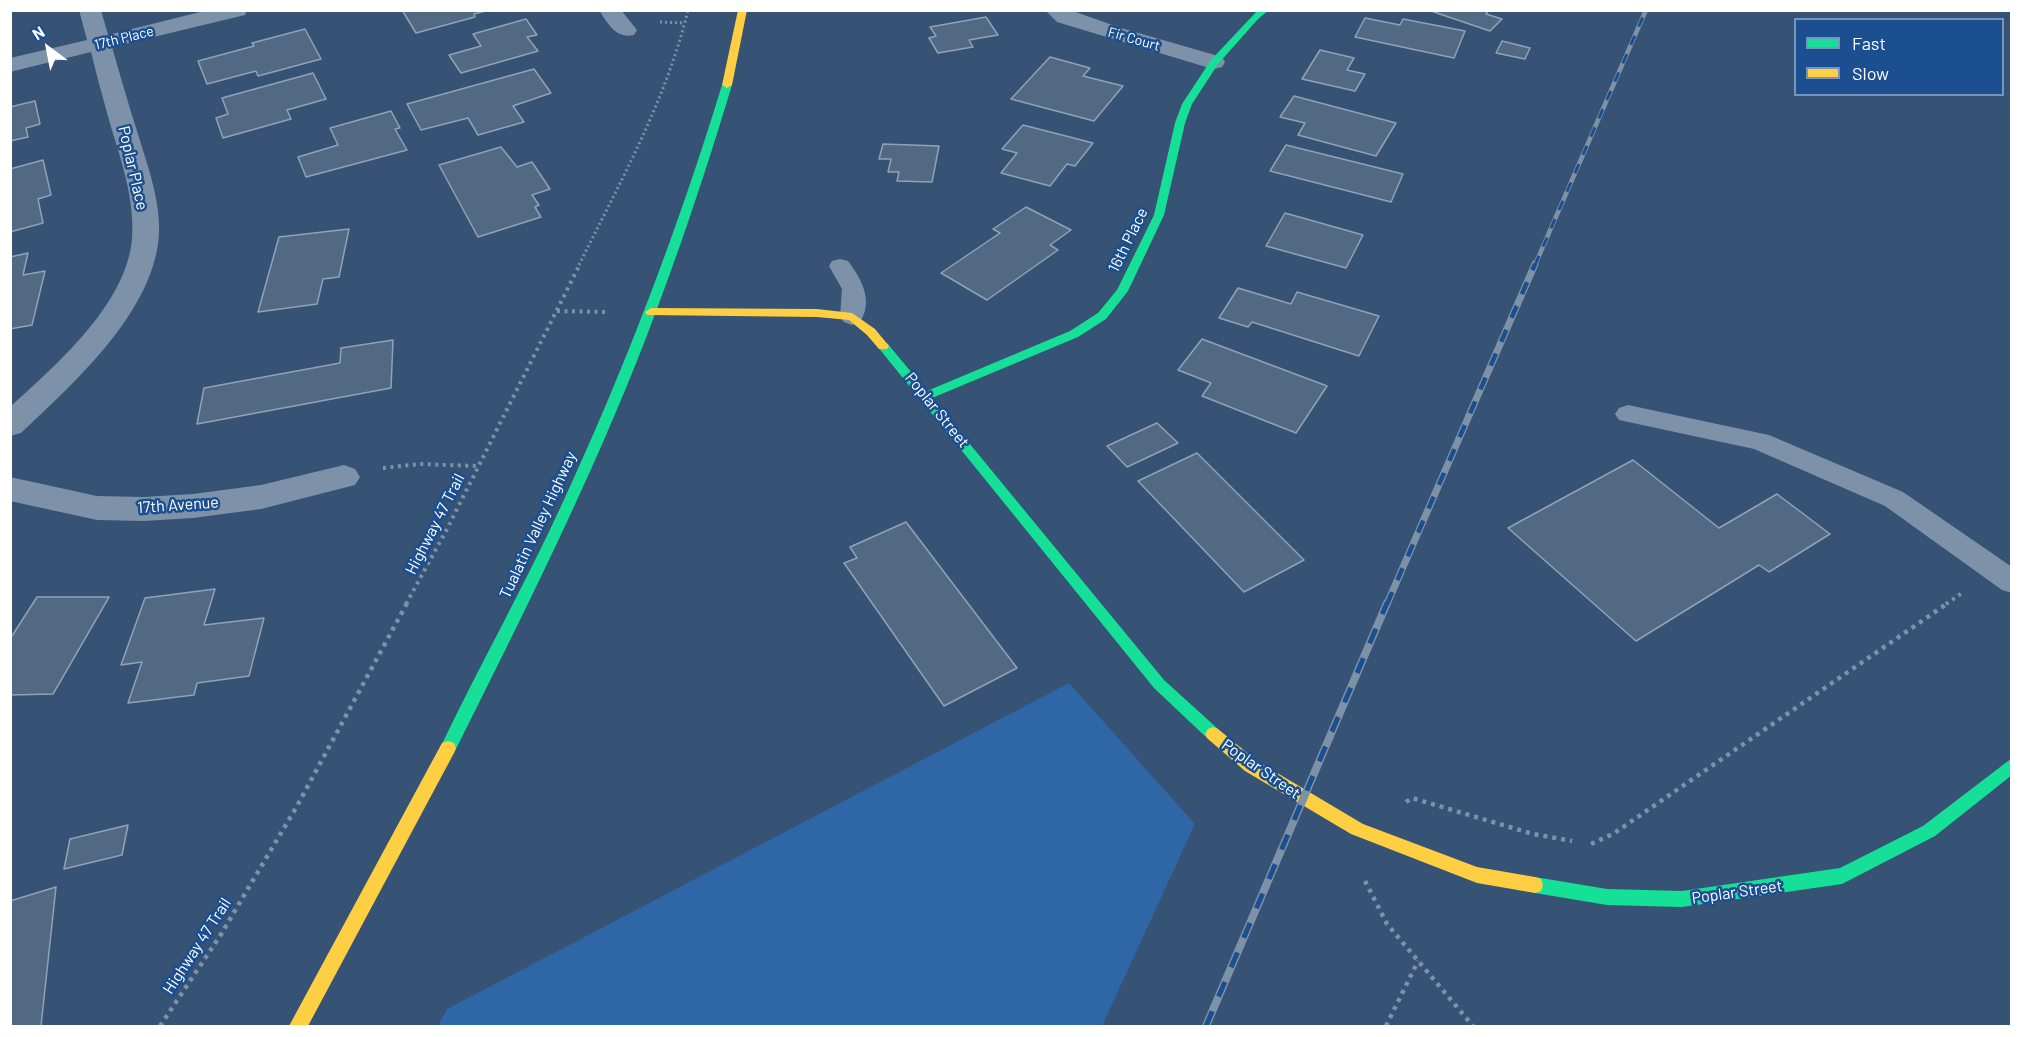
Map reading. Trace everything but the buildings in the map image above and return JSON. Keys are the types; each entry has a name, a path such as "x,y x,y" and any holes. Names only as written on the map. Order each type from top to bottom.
{"main road":[{"name":"Tualatin Valley Highway","path":"298,1026 364,909 542,562 623,381 686,217 721,104 743,10"},
{"name":"16th Place","path":"926,396 1074,334 1102,316 1122,291 1160,215 1180,123 1187,104 1214,62 1265,10"},
{"path":"651,312 817,313 852,317"},
{"name":"Poplar Street","path":"852,317 872,332 926,396 1159,684 1209,731 1251,766 1357,829 1477,875 1607,897 1682,899 1842,876 1929,831 2012,765"}],"street":[{"name":"Poplar Place","path":"10,425 68,370 118,310 142,257 145,222 140,185 90,10"},
{"name":"17th Place","path":"10,65 237,10"},
{"path":"609,10 626,30"},
{"name":"Fir Court","path":"1055,10 1065,17 1113,33 1214,62"},
{"name":"17th Avenue","path":"10,489 97,508 144,508 193,506 261,497 344,477"}],"lane":[{"path":"840,266 854,284 852,317"},
{"path":"1628,414 1760,441 1894,499 2003,576"}],"path":[{"name":"Highway 47 Trail","path":"160,1026 220,936 297,806 446,531 653,117 680,43 688,10"},
{"path":"557,311 651,312"},
{"path":"344,477 397,465 478,466"},
{"path":"1584,843 1594,845 1613,834 2003,576"},
{"path":"1473,1026 1387,924 1363,876 1357,829 1412,798 1533,834 1574,841"},
{"path":"1386,1026 1418,961"}],"shaded area":[{"path":"1069,683 1195,824 1102,1026 438,1026 447,1009"}],"railway":[{"path":"1535,265 1646,10"},
{"path":"1387,604 1535,264"},
{"path":"1206,1026 1387,603"}],"traffic: fast":[{"path":"926,396 1074,334 1102,316 1122,291 1159,215 1180,123 1187,104 1214,62 1255,17 1265,10"},
{"path":"448,748 529,587 605,423 672,256 727,85"},
{"path":"883,346 1159,684 1213,734"},
{"path":"1535,885 1607,897 1682,899 1842,876 1929,831 2012,765"}],"traffic: slow":[{"path":"727,85 743,10"},
{"path":"651,312 817,313 852,317 871,332 883,346"},
{"path":"1213,734 1251,766 1357,829 1477,875 1535,885"},
{"path":"298,1026 448,748"}]}
